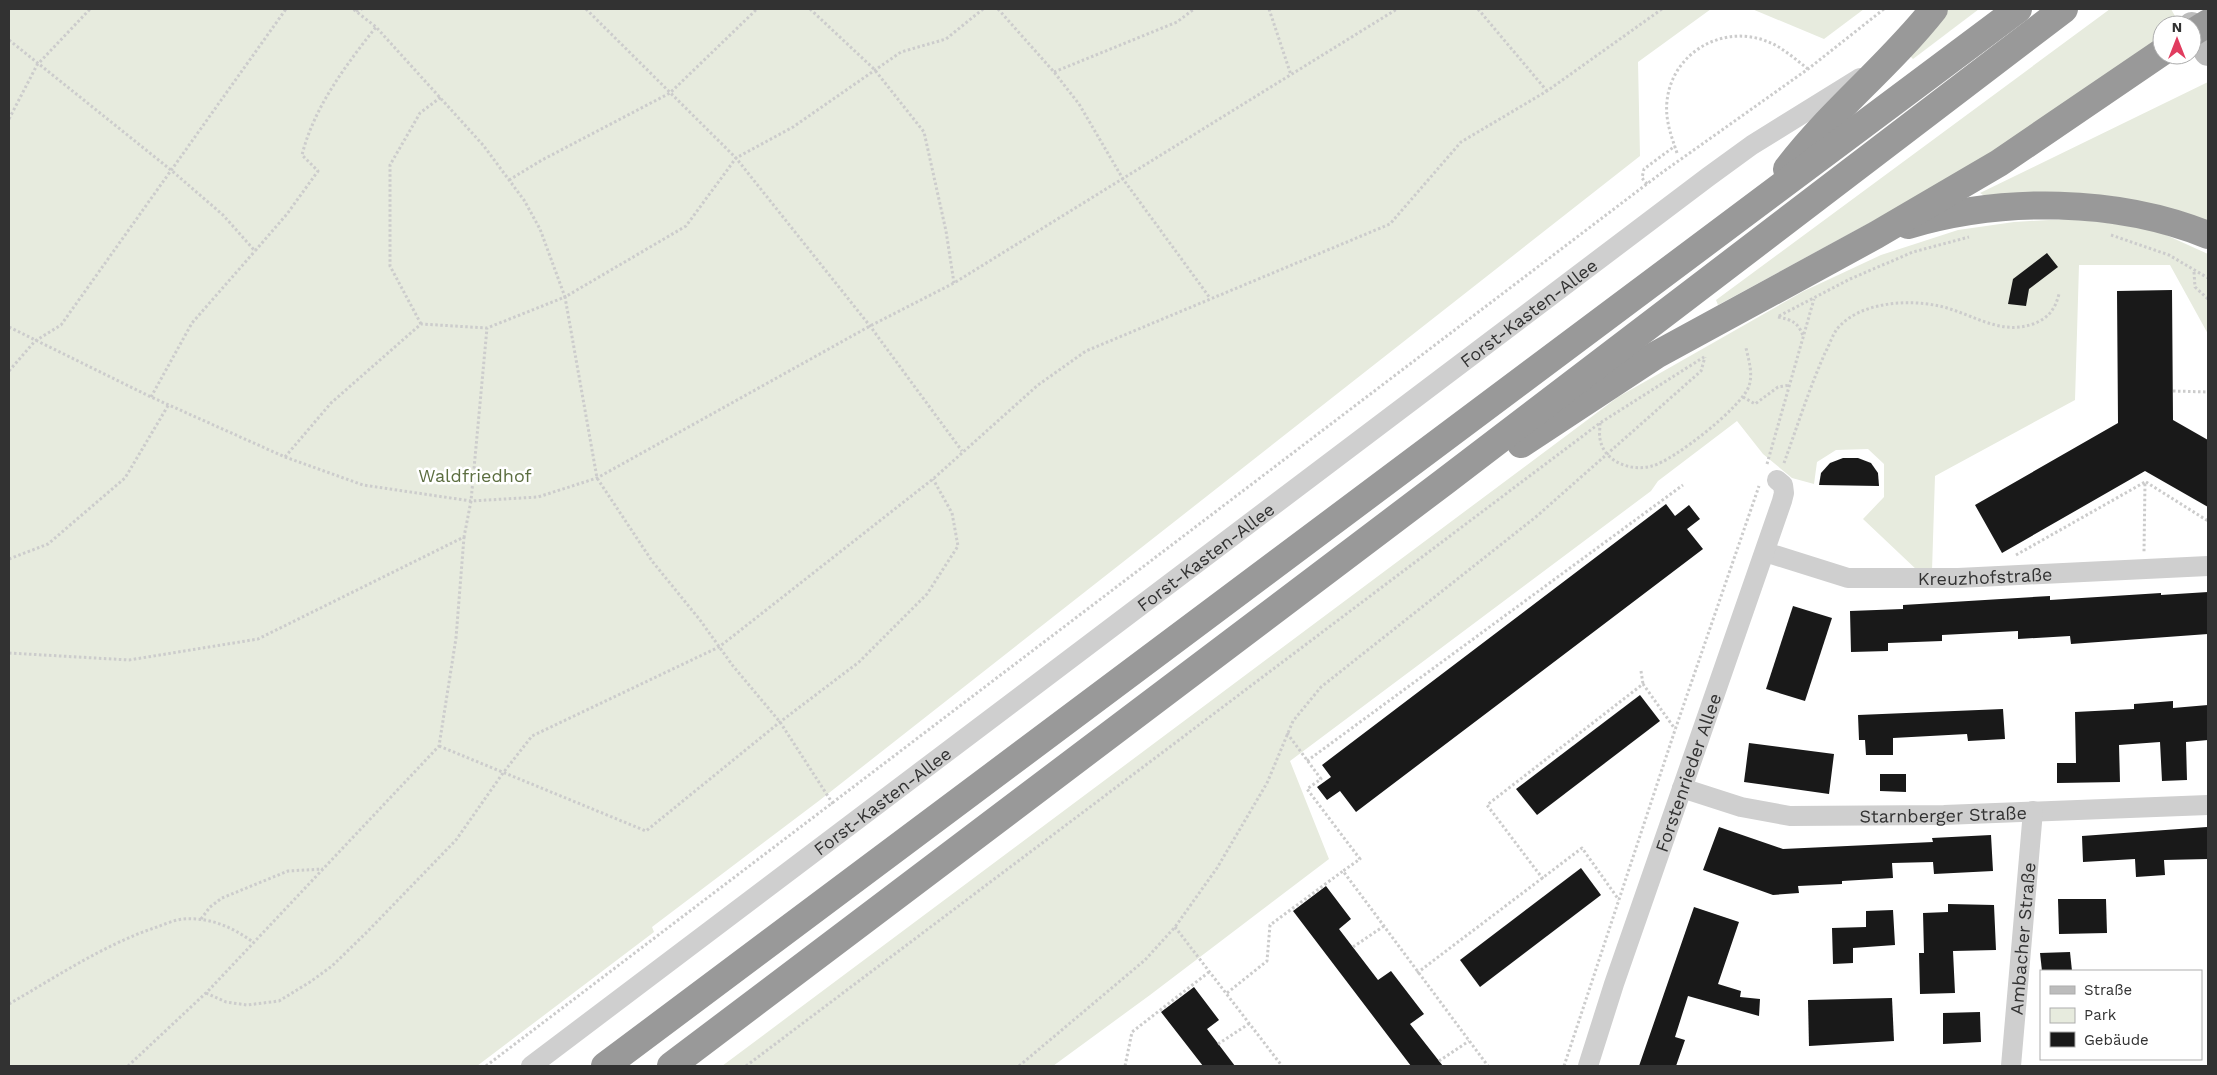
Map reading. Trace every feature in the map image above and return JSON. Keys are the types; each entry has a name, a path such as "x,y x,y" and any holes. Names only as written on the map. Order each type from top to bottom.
{"highway":[{"path":"1764,200 1801,151 1889,60 1934,9"},
{"path":"605,1066 2018,9"},
{"path":"671,1066 1444,482 2064,9"},
{"path":"1444,482 1501,457 1656,355 1876,234 1999,163 2152,58"},
{"path":"1876,234 1923,221 1989,209 2062,205 2105,208 2148,215 2208,234"}],"street":[{"name":"Forst-Kasten-Allee","path":"531,1066 1708,177 1752,145 1889,60"},
{"name":"Forstenrieder Allee","path":"1588,1066 1784,493 1783,485 1768,477"},
{"name":"Kreuzhofstraße","path":"1765,552 1848,578 1992,576 2208,566"},
{"name":"Starnberger Straße","path":"1682,788 1741,807 1790,816 1944,816 2208,805"},
{"name":"Ambacher Straße","path":"2011,1066 2032,811"}],"path":[{"path":"9,119 37,65 90,9"},
{"path":"9,371 35,341 62,325 286,9"},
{"path":"354,10 362,9"},
{"path":"586,9 736,158 870,326 962,452"},
{"path":"509,180 542,160 670,93 757,9"},
{"path":"810,9 874,69 924,132 946,231 954,283"},
{"path":"285,457 331,403 421,324 487,328 565,297 686,226 736,158 793,127 900,52 946,40 983,9"},
{"path":"998,9 1054,72 1079,104 1123,179 1210,298"},
{"path":"1054,72 1177,22 1194,9"},
{"path":"1269,9 1291,75"},
{"path":"9,327 151,397 285,457 363,485 471,501 538,497 597,478 870,326 954,283 1397,9"},
{"path":"1478,9 1547,91"},
{"path":"206,993 226,1002 247,1005 280,1001 332,966 456,840 503,772 532,736 720,647 933,479 1038,385 1086,350 1390,224 1461,142 1547,91 1662,9"},
{"path":"486,1066 1647,184 1808,69 1884,9"},
{"path":"354,10 376,27 441,96 483,144 524,200 540,229 565,297 597,478 652,561 780,722 833,804"},
{"path":"151,397 192,323 288,214 318,171 302,155 308,132 348,61 376,27"},
{"path":"1677,153 1667,123 1667,101 1673,76 1688,55 1715,39 1737,34 1767,41 1808,69"},
{"path":"9,40 37,65 171,170 223,215 255,252"},
{"path":"421,324 390,266 390,165 420,114 441,96"},
{"path":"1647,184 1642,178 1644,169 1675,146"},
{"path":"1803,337 1799,325 1792,320 1778,317 1850,279 1913,252 1978,234"},
{"path":"2106,234 2169,255 2208,278"},
{"path":"2194,271 2196,286 2208,299"},
{"path":"1564,1066 1675,730 1768,477 1836,330 1852,315 1873,307 1902,304 1939,306 2001,328 2022,328 2039,321 2054,310 2059,294"},
{"path":"1768,477 1790,385 1814,298"},
{"path":"128,1066 206,993 439,746 456,638 464,537 471,501 487,328"},
{"path":"1600,423 1600,439 1608,454 1624,466 1652,466 1667,459 1732,410 1743,397 1750,374 1746,348"},
{"path":"746,1066 1600,423 1706,356 1701,371 1537,516 1321,687 1293,721 1267,783 1217,868 1175,927 1145,960 1019,1066"},
{"path":"1743,397 1755,404 1778,387 1790,385"},
{"path":"2173,391 2208,392"},
{"path":"9,559 48,544 125,478 169,404"},
{"path":"439,746 646,831 780,722 859,662 926,594 958,546 952,513 933,479"},
{"path":"2145,482 2208,521"},
{"path":"2144,570 2145,482"},
{"path":"1992,576 1992,569 2145,482"},
{"path":"1307,761 1683,485"},
{"path":"9,653 129,660 258,639 464,537"},
{"path":"1641,671 1643,684 1675,730"},
{"path":"1543,878 1487,804 1643,684"},
{"path":"1227,993 1267,961 1270,925 1360,859 1307,790 1320,779 1287,733"},
{"path":"1416,973 1582,848 1619,900"},
{"path":"201,919 210,907 222,898 288,871 324,869"},
{"path":"1343,871 1416,973 1488,1066"},
{"path":"9,1004 86,960 142,932 181,919 201,919 220,923 253,942"},
{"path":"1353,948 1384,926"},
{"path":"1175,927 1282,1066"},
{"path":"1125,1066 1132,1032 1210,972"},
{"path":"1218,1044 1250,1023"},
{"path":"1439,1061 1469,1041"}],"green space":[{"name":"Waldfriedhof","path":"9,9 1711,9 1638,62 1640,156 820,800 652,927 654,932 477,1066 9,1066"},
{"path":"1752,9 1864,9 1824,39"},
{"path":"1949,9 1979,9 1913,59 1909,55"},
{"path":"2110,9 2171,9 2174,15 2152,15 2152,65 2161,65 1718,305 1716,300"},
{"path":"2208,82 2208,222 2191,215 2111,196 1989,199 1980,193"},
{"path":"2067,219 2155,230 2208,254 2208,334 2170,265 2079,265 2075,400 1935,476 1932,571 1918,571 1863,519 1884,497 1884,464 1868,449 1836,450 1817,462 1814,484 1792,478 1763,454 1737,421 1658,481 1651,491 1290,761 1329,859 1053,1066 722,1066 1618,397 1804,291 1881,255 1958,230 2014,222"}],"building":[{"path":"2047,253 2058,267 2029,289 2026,306 2008,304 2013,279"},
{"path":"2172,290 2173,420 2208,440 2208,507 2145,471 2002,553 1975,505 2118,423 2117,291"},
{"path":"1843,458 1858,458 1871,463 1878,473 1879,486 1819,485 1821,473 1830,463"},
{"path":"1666,504 1675,516 1689,505 1700,519 1687,529 1703,549 1356,812 1340,791 1327,800 1317,787 1331,777 1322,765"},
{"path":"2208,592 2208,634 2071,644 2070,636 2018,639 2018,631 1942,635 1942,641 1888,643 1888,651 1851,652 1850,611 1903,609 1903,605 2050,596 2050,600"},
{"path":"1793,606 1832,618 1805,701 1766,689"},
{"path":"1640,695 1660,721 1537,815 1516,789"},
{"path":"2173,701 2173,708 2208,705 2208,740 2186,742 2187,780 2162,781 2160,742 2119,745 2120,782 2057,783 2057,763 2076,763 2075,712 2134,709 2134,704"},
{"path":"2003,709 2005,739 1968,741 1967,734 1893,738 1893,755 1866,755 1865,740 1859,740 1858,715"},
{"path":"1749,743 1834,754 1829,794 1744,782"},
{"path":"1880,774 1906,774 1906,792 1880,791"},
{"path":"1719,827 1783,849 1933,842 1932,838 1991,835 1993,871 1934,874 1933,862 1892,863 1893,878 1842,881 1842,884 1798,886 1799,893 1773,895 1703,870"},
{"path":"2207,827 2208,859 2164,860 2165,875 2136,877 2135,859 2083,862 2082,836"},
{"path":"1581,868 1601,895 1480,987 1460,960"},
{"path":"1326,886 1351,919 1339,929 1378,980 1391,971 1424,1014 1410,1024 1443,1066 1411,1066 1293,911"},
{"path":"2058,899 2106,899 2107,933 2059,934"},
{"path":"1948,904 1994,905 1996,950 1953,951 1955,993 1920,994 1919,953 1924,953 1923,913 1948,912"},
{"path":"1694,907 1739,922 1718,984 1741,991 1740,997 1760,999 1759,1016 1688,996 1675,1037 1685,1040 1676,1066 1639,1066"},
{"path":"1893,910 1895,945 1853,948 1853,963 1833,964 1832,928 1866,927 1866,911"},
{"path":"2070,952 2072,970 2042,970 2040,953"},
{"path":"1194,987 1219,1020 1207,1029 1235,1066 1203,1066 1161,1012"},
{"path":"1892,998 1894,1041 1809,1046 1808,1000"},
{"path":"1980,1012 1981,1042 1943,1044 1943,1013"}]}
